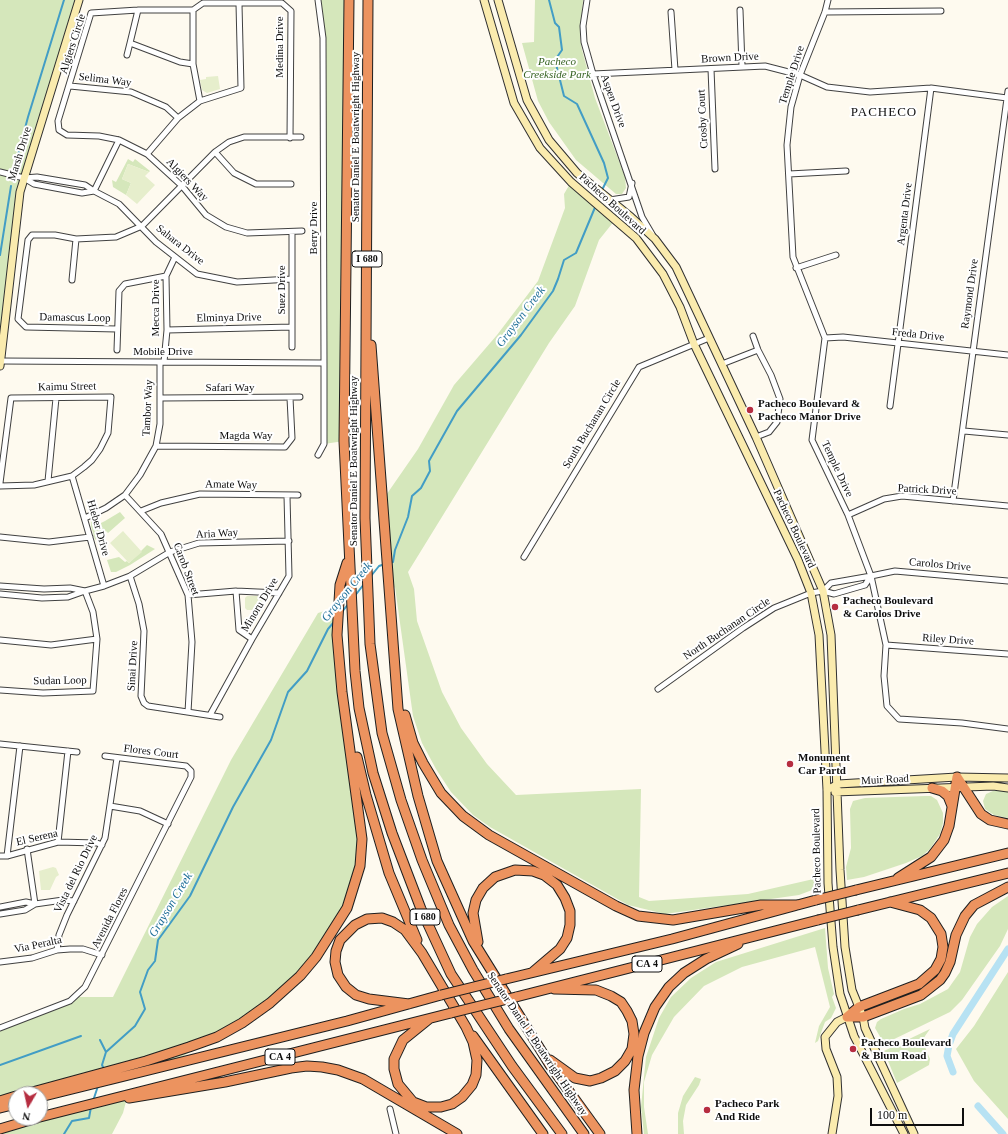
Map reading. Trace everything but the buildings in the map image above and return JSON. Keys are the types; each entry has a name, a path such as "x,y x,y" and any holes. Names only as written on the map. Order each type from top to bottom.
{"highway":[{"name":"Senator Daniel E Boatwright Highway","path":"349,0 344,440 355,671 359,708 373,773 392,833 421,909 451,974 512,1066 562,1134"},
{"name":"Senator Daniel E Boatwright Highway","path":"368,0 367,304 364,435 365,518 370,644 382,733 422,860 449,925 473,970 509,1029 584,1134"},
{"path":"367,304 375,384 382,501 398,709 408,757 437,861 473,940 550,1066 600,1134"},
{"path":"48,1090 69,1086 206,1042 259,1012 288,989 316,957 347,908 360,866 362,839 342,692 338,635 340,585 349,558"},
{"path":"395,671 406,719 413,742 423,763 441,793 452,805 489,835 616,906 648,918 673,920 761,905 796,905"},
{"path":"342,692 366,795 388,873 422,953"},
{"path":"958,777 960,787 981,814 990,820 1008,824"},
{"path":"894,880 931,857 938,849 947,835 952,811 960,787"},
{"path":"932,788 942,791 948,796 951,802 952,811"},
{"name":"CA 4","path":"48,1094 69,1086 142,1071 506,978 672,939 894,880 1008,853"},
{"path":"484,956 474,925 473,913 476,900 483,888 495,877 514,870 534,871 544,875 557,885 565,898 570,911 570,925 567,938 560,949 531,973"},
{"name":"CA 4","path":"129,1096 516,996 1008,873"},
{"path":"847,1017 863,1017 921,995 940,980 950,962 956,935 965,916 974,905 1008,887"},
{"path":"847,1017 859,1007 919,984 935,970 941,959 943,947 941,934 930,918 920,910 890,902"},
{"path":"409,1004 369,999 356,995 346,987 338,975 335,962 336,951 340,940 355,925 367,919 382,918 394,922 405,930 422,953 466,1026 543,1134"},
{"path":"637,1134 634,1090 637,1063 644,1033 655,1007 669,987 684,973 706,958 723,952 747,938"},
{"path":"544,1054 553,1063 575,1078 590,1081 601,1078 615,1071 625,1061 632,1049 634,1034 632,1021 627,1011 621,1002 611,996 596,990 570,991 547,989"},
{"path":"429,1019 402,1040 394,1059 394,1069 398,1084 413,1102 426,1107 441,1107 452,1104 462,1097 472,1085 476,1074 477,1060 473,1042 466,1026"},
{"path":"48,1114 115,1098 129,1096 135,1099 307,1066 338,1070 364,1079 457,1134"},
{"path":"0,1129 10,1126"}],"main road":[{"name":"Marsh Drive","path":"0,364 20,192 79,0"},
{"name":"Pacheco Boulevard","path":"484,0 514,103 540,148 570,182 636,238 663,274 680,307 694,344 798,560 811,593 819,635 827,790 828,883 833,948 840,994 854,1036 904,1134"},
{"name":"Pacheco Boulevard","path":"498,0 527,100 549,140 577,173 631,216 655,239 676,267 756,437 823,591 831,635 839,793 840,870 845,947 852,990 863,1017 865,1028 914,1134"},
{"name":"Muir Road","path":"827,790 838,784 958,777 1008,778"},
{"name":"Muir Road","path":"827,790 839,793 960,787 1008,788"},
{"path":"832,1134 838,1096 837,1077 826,1049 825,1037 837,1022 847,1017"}],"street":[{"name":"Berry Drive","path":"318,0 323,38 324,363 324,444 318,455"},
{"name":"Aspen Drive","path":"587,0 583,26 584,42 593,74 632,182 642,217 655,239"},
{"name":"Temple Drive","path":"828,0 825,12 800,75 791,107 787,145 793,257 796,268 825,338 812,440 848,515 871,576 886,645 884,676 887,706 899,719 962,723 1008,729"},
{"name":"Medina Drive","path":"192,10 203,3 282,3 291,11 290,138"},
{"path":"147,154 178,118 200,101 241,88 239,4"},
{"path":"127,55 138,10"},
{"name":"Algiers Circle","path":"59,130 58,121 70,86 91,13 138,10 192,10"},
{"path":"192,10 193,64 200,101"},
{"path":"740,10 742,66"},
{"path":"825,12 941,11"},
{"path":"670,12 675,70"},
{"path":"130,43 180,62 193,64"},
{"name":"Brown Drive","path":"593,74 765,66 800,75 827,87 870,92 931,88 1007,98"},
{"name":"Crosby Court","path":"711,69 715,169"},
{"name":"Selima Way","path":"70,86 131,92 166,107 178,118"},
{"name":"Argenta Drive","path":"890,406 931,88"},
{"name":"Raymond Drive","path":"953,501 964,431 972,351 1008,91"},
{"name":"Algiers Way","path":"59,130 67,135 99,136 119,140 147,154 182,186 206,215 226,227 247,233 302,231"},
{"path":"142,226 215,152 229,142 244,137 301,137"},
{"path":"94,191 119,140"},
{"path":"215,152 234,173 256,184 291,184"},
{"path":"789,174 846,170"},
{"path":"0,172 24,178"},
{"name":"Sahara Drive","path":"24,178 37,177 85,185 119,204 156,242 197,274 237,282 292,279"},
{"name":"Sahara Drive","path":"24,178 34,184 82,193 94,191"},
{"path":"610,200 629,196 632,182"},
{"name":"Damascus Loop","path":"117,329 26,327 18,319 28,240 32,235 55,235 76,239 116,237 142,226"},
{"name":"Suez Drive","path":"292,232 292,347"},
{"path":"72,280 76,239"},
{"path":"796,268 836,255"},
{"name":"Mecca Drive","path":"162,362 167,330 166,276 175,257"},
{"path":"117,350 119,291 125,284 166,276"},
{"name":"Elminya Drive","path":"167,330 292,327"},
{"path":"753,336 780,399 777,422 769,432 756,437"},
{"name":"Freda Drive","path":"825,338 843,337 1008,355"},
{"name":"South Buchanan Circle","path":"524,557 639,367 709,338"},
{"path":"722,364 758,350"},
{"name":"Mobile Drive","path":"0,364 162,362 324,363"},
{"name":"Tambor Way","path":"85,518 106,508 125,495 140,475 156,446 160,424 162,362"},
{"name":"Kaimu Street","path":"0,484 11,398 111,397 108,433 92,460 72,476"},
{"path":"48,481 56,398"},
{"name":"Safari Way","path":"161,398 300,398"},
{"name":"Magda Way","path":"156,446 285,447 292,438 290,398"},
{"path":"964,431 1008,435"},
{"path":"0,484 22,486 72,476"},
{"name":"Hieber Drive","path":"72,476 104,586"},
{"name":"Amate Way","path":"141,511 161,503 200,494 298,495"},
{"name":"Carob Street","path":"125,495 161,534 188,595 192,642 188,712"},
{"name":"Minoru Drive","path":"210,715 289,576 287,496"},
{"name":"Patrick Drive","path":"848,515 884,499 902,496 1008,506"},
{"path":"0,537 49,542 90,537"},
{"name":"Aria Way","path":"0,594 42,598 68,597 130,576 170,552 198,543 289,541"},
{"name":"Carolos Drive","path":"823,591 832,583 895,571 1008,581"},
{"name":"Sinai Drive","path":"130,576 140,604 144,631 142,700 148,706 220,717"},
{"name":"Carolos Drive","path":"811,593 823,591 834,594 866,585 871,576"},
{"name":"Aria Way","path":"0,586 44,589 70,588 85,591"},
{"name":"Sudan Loop","path":"0,690 43,693 93,691 97,639 93,612 85,591"},
{"path":"236,591 239,630 252,639"},
{"path":"188,595 236,591 279,592"},
{"name":"North Buchanan Circle","path":"658,689 774,608 811,593"},
{"path":"0,640 51,645 97,639"},
{"name":"Riley Drive","path":"886,645 1008,654"},
{"path":"0,744 77,752"},
{"path":"7,856 20,746"},
{"path":"58,842 68,751"},
{"name":"Flores Court","path":"105,756 186,766 191,771"},
{"name":"Vista del Rio Drive","path":"57,950 59,936 74,901 102,845 107,831 117,758"},
{"name":"Avenida Flores","path":"0,1028 70,1000 85,987 168,824 191,777 191,771"},
{"path":"110,806 140,811 168,824"},
{"name":"El Serena","path":"0,856 7,856 27,849 58,842 97,843 102,845"},
{"path":"27,849 35,904"},
{"path":"0,907 26,902 35,904 63,900 74,901"},
{"path":"0,914 25,910 35,904"},
{"name":"Via Peralta","path":"0,962 32,958 57,950 83,949 102,955"},
{"path":"390,1109 396,1134"}],"green space":[{"path":"0,0 79,0 24,178 0,366"},
{"path":"318,0 349,0 344,441 324,444 323,38"},
{"name":"Pacheco Creekside Park","path":"535,0 583,0 580,37 582,50 595,98 625,177 626,188 622,194 616,194 576,160 549,122 538,101 522,43 534,42"},
{"path":"218,76 220,89 207,93 202,90 200,80 206,79 206,77"},
{"path":"128,159 133,162 135,159 150,171 149,172 128,164 122,179 131,183 126,195 113,187 112,180 116,182"},
{"path":"128,164 149,172 145,176 155,185 137,204 126,195 131,183 122,179"},
{"path":"571,182 615,220 599,240 575,306 549,343 408,572 414,589 417,621 442,692 461,728 487,764 516,795 641,789 639,897 649,901 748,894 818,878 820,887 799,895 665,914 628,905 490,827 473,815 451,792 436,769 422,743 413,716 395,587 389,592 382,501 418,449 454,385 497,335 538,281 565,208 564,194"},
{"path":"120,512 125,518 108,533 106,531 95,540 91,522 94,520 97,525"},
{"path":"123,531 142,552 129,563 110,543"},
{"path":"147,545 155,549 130,565 116,572 111,572 107,560 119,557 125,562 127,561 129,563"},
{"path":"247,596 262,596 262,606 257,610 247,610 245,608 245,598"},
{"path":"338,607 337,635 360,817 356,884 316,957 242,1023 169,1064 48,1092 48,1086 8,1086 8,1101 0,1108 0,1028 75,997 113,997 231,760 318,613"},
{"path":"993,791 1008,791 1008,818 994,815 985,809 983,801 986,794"},
{"path":"931,796 937,800 943,813 943,823 940,834 930,849 922,856 906,863 864,877 847,880 846,867 851,848 850,809 853,801 865,798"},
{"path":"53,867 56,868 59,875 56,877 50,890 41,890 39,871"},
{"path":"1008,896 1008,929 1000,946 962,1000 950,1012 886,1043 882,1040 875,1028 877,1022 904,1009 920,1004 948,989 960,972 970,937 977,924 992,907"},
{"path":"825,928 828,968 834,994 832,997 836,1008 831,1018 825,1022 818,1041 815,1043 819,1026 830,1007 815,947 742,967 704,986 674,1017 652,1055 644,1082 644,1107 648,1134 644,1134 641,1107 646,1057 659,1018 671,997 691,978 716,962"},
{"path":"1008,972 1008,1119 974,1081 956,1049 974,1026"},
{"path":"930,1029 923,1042 930,1059 929,1065 897,1083 884,1051"},
{"path":"695,1077 701,1079 699,1085 686,1105 683,1121 684,1134 678,1134 678,1113 683,1096"},
{"path":"128,1094 123,1113 112,1134 0,1134 0,1128 8,1126 48,1126 48,1115"}],"waterway":[{"path":"15,166 28,117 64,0"},
{"name":"Grayson Creek","path":"549,0 555,23 559,27 562,50 555,60 564,96 577,104 604,163 608,178 602,190"},
{"path":"0,255 11,186"},
{"name":"Grayson Creek","path":"389,563 393,562 395,550 408,517 412,496 421,488 430,471 429,461 457,411 521,335 553,291 564,260 576,253 596,205"},
{"name":"Grayson Creek","path":"371,576 379,566 385,564"},
{"name":"Grayson Creek","path":"354,597 364,584"},
{"name":"Grayson Creek","path":"342,612 349,603"},
{"name":"Grayson Creek","path":"104,1069 102,1065 106,1052 135,1026 145,1009 140,992 148,970 155,961 158,940 190,896 233,807 271,740 288,692 307,671 328,629 334,622"},
{"path":"953,1072 947,1056 953,1034 1008,949"},
{"path":"0,1065 81,1036"},
{"path":"100,1040 106,1052"},
{"name":"Grayson Creek","path":"93,1101 98,1086"},
{"path":"978,1106 1003,1134"},
{"name":"Grayson Creek","path":"64,1134 72,1121 89,1118 91,1107"}],"place":[{"name":"Pacheco Boulevard & Pacheco Manor Drive","path":"750,410"},
{"name":"Pacheco Boulevard & Carolos Drive","path":"835,607"},
{"name":"Monument Car Partd","path":"790,764"},
{"name":"Pacheco Boulevard & Blum Road","path":"853,1049"},
{"name":"Pacheco Park And Ride","path":"707,1110"}],"district":[{"name":"PACHECO","path":"884,113"}]}
